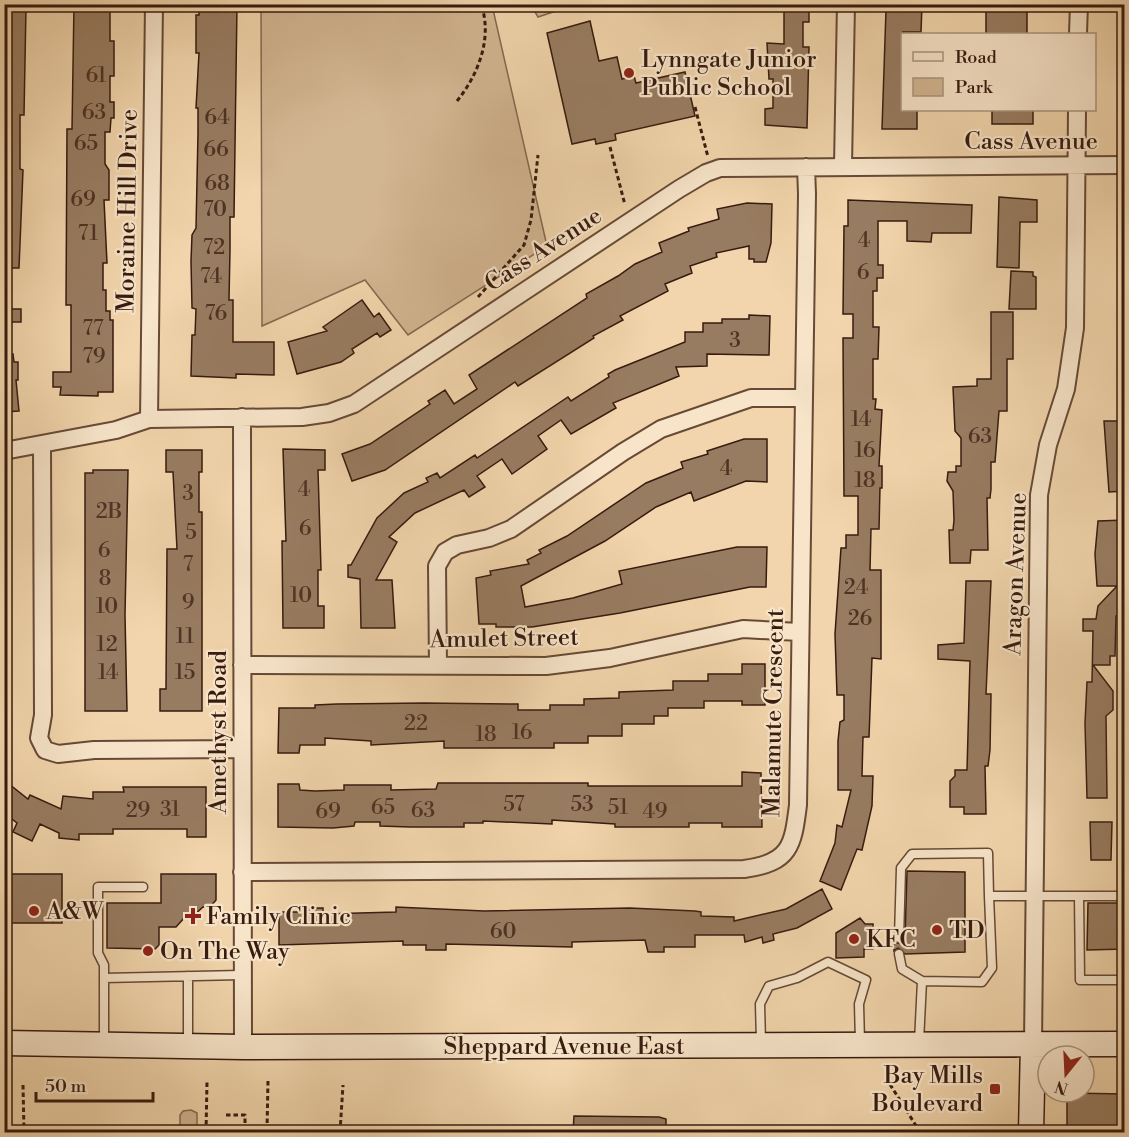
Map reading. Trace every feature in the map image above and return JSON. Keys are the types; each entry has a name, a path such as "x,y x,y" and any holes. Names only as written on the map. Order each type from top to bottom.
{"main road":[{"name":"Sheppard Avenue East","path":"4,1043 243,1047 1125,1044"},
{"path":"1031,1132 1033,1044"}],"street":[{"name":"Moraine Hill Drive","path":"149,419 154,4"},
{"path":"843,165 846,4"},
{"path":"1078,4 1078,33"},
{"name":"Aragon Avenue","path":"1033,1044 1039,495 1048,446 1066,389 1075,328 1077,111"},
{"name":"Cass Avenue","path":"4,451 42,446 116,430 149,419 302,417 329,413 354,404 629,222 711,171 720,168 843,165 1125,165"},
{"name":"Malamute Crescent","path":"242,872 744,869 763,867 781,858 793,841 798,805 806,167"},
{"path":"438,665 437,567 445,552 457,545 489,538 511,529 623,452 661,429 751,398 802,398"},
{"name":"Amethyst Road","path":"242,417 243,1047"},
{"path":"42,446 43,715 39,738 45,750 58,754 94,750 241,749"},
{"name":"Amulet Street","path":"242,665 546,666 610,658 743,629 799,632"}],"lane":[{"path":"899,938 901,868 912,854 988,853 992,968 982,982 922,981 902,969 899,954"},
{"path":"104,1045 104,965 98,953 98,887 143,887"},
{"path":"989,896 1125,896"},
{"path":"1079,896 1080,980 1125,980"},
{"path":"761,1046 760,1004 769,986 797,978 828,962 866,980 859,1004 860,1045"},
{"path":"104,978 242,975"},
{"path":"188,976 188,1046"},
{"path":"919,1045 922,981"}],"path":[{"path":"457,101 471,83 484,50 482,4"},
{"path":"695,107 711,171"},
{"path":"610,147 629,222"},
{"path":"477,297 524,245 531,220 538,155"},
{"path":"886,1078 920,1132"},
{"path":"267,1130 268,1081"},
{"path":"206,1131 207,1082"},
{"path":"23,1085 24,1132"},
{"path":"200,1130 340,1131 343,1085"},
{"path":"226,1115 245,1114 245,1131"}],"green space":[{"path":"531,4 574,5 538,17"},
{"path":"261,5 492,5 547,246 408,335 365,280 262,326"},
{"path":"191,1110 197,1113 197,1132 180,1132 180,1115 183,1111"}],"building":[{"path":"74,4 110,4 110,41 114,41 114,76 110,76 110,102 114,102 114,118 111,118 110,132 105,132 105,164 109,170 109,200 104,200 107,263 103,263 106,311 110,311 110,320 113,320 113,392 98,392 98,396 60,395 61,387 53,387 53,372 71,372 71,305 66,305 67,129 72,129"},
{"path":"199,4 237,4 234,217 230,217 229,300 233,300 233,342 274,342 274,375 236,374 236,378 191,376 192,335 195,335 196,309 192,308 191,261 192,235 196,228 198,108 196,108 199,53 196,53 196,15 199,15"},
{"path":"784,4 809,4 809,22 803,22 803,47 809,47 807,128 765,125 765,109 773,108 773,79 769,79 767,43 784,44"},
{"path":"902,4 922,4 921,32 901,33 901,111 917,111 917,129 882,129 886,10 902,10"},
{"path":"986,4 1027,4 1027,33 986,33"},
{"path":"4,7 26,7 24,115 20,115 20,169 23,170 19,268 4,268"},
{"path":"590,21 599,61 617,57 622,79 634,76 636,83 685,72 695,116 615,134 616,140 596,144 595,139 572,144 547,33"},
{"path":"992,111 1033,111 1033,124 992,124"},
{"path":"999,197 1037,200 1037,222 1020,222 1019,268 997,267"},
{"path":"848,200 972,205 971,233 932,233 931,242 907,241 907,221 878,221 878,265 883,265 883,278 877,278 877,291 873,291 873,327 879,327 878,359 873,359 873,399 876,399 875,409 882,410 879,466 882,466 882,488 880,488 879,529 871,529 870,570 881,570 881,659 872,658 869,737 863,737 862,776 873,776 872,806 862,850 857,849 841,890 820,881 835,843 837,825 842,827 851,790 838,790 838,741 840,722 844,720 844,695 837,695 835,634 841,548 846,548 846,535 858,535 858,496 844,496 843,338 853,338 853,314 843,314 844,226 848,226"},
{"path":"747,203 772,204 771,243 766,262 754,262 754,259 749,259 749,246 716,253 717,257 690,266 692,273 665,284 668,291 620,316 623,320 593,336 594,338 518,386 515,382 385,470 352,481 342,454 370,444 430,404 428,401 445,390 454,404 477,389 469,375 587,298 586,294 635,264 662,252 659,243 689,231 688,228 719,219 717,209"},
{"path":"1011,271 1033,272 1033,276 1036,277 1036,309 1009,309"},
{"path":"362,300 374,317 379,313 391,330 380,337 377,333 352,349 354,353 341,362 297,374 288,342 327,331 323,327"},
{"path":"4,309 21,309 21,322 4,322"},
{"path":"991,312 1013,312 1013,359 1007,359 1007,411 999,411 995,462 991,462 990,498 987,498 988,550 971,550 970,563 950,563 949,530 953,530 954,520 953,491 947,481 948,472 956,472 956,466 961,466 961,438 955,431 953,387 977,386 977,379 991,379"},
{"path":"749,315 770,316 769,355 707,354 707,366 676,367 679,376 613,403 616,408 571,434 561,420 538,436 547,449 512,474 502,459 477,476 485,487 469,497 464,490 415,513 389,537 397,542 376,580 392,580 395,628 361,628 360,579 348,577 348,565 351,565 377,518 404,493 428,482 426,478 437,473 440,478 475,455 477,458 568,397 571,401 609,377 608,374 615,370 685,342 685,332 703,332 703,323 722,323 722,319 749,319"},
{"path":"4,354 13,354 14,362 18,362 18,380 16,380 19,411 4,412"},
{"path":"1104,421 1125,421 1125,491 1109,492"},
{"path":"744,439 767,439 767,482 746,481 694,501 691,492 656,507 605,541 521,586 525,607 573,598 622,584 619,571 737,547 767,547 766,587 750,587 620,613 532,627 496,627 496,624 479,624 476,578 491,575 490,571 529,564 527,560 541,553 539,550 567,536 646,483 683,468 681,462"},
{"path":"283,449 325,450 325,470 318,470 321,570 318,570 318,606 324,606 324,628 283,628 282,541 286,541"},
{"path":"166,450 202,450 202,472 199,472 199,512 202,512 202,711 160,711 160,689 166,689 167,549 177,549 173,472 166,472"},
{"path":"93,470 128,470 125,615 127,711 85,711 85,473 93,473"},
{"path":"1125,520 1125,616 1116,616 1115,656 1110,656 1110,665 1093,665 1113,691 1113,710 1106,716 1107,798 1087,798 1085,723 1087,682 1092,682 1093,631 1083,631 1083,619 1096,619 1098,606 1117,586 1097,586 1095,554 1098,521"},
{"path":"966,581 991,581 986,694 991,694 990,750 988,766 985,766 986,814 964,814 964,807 950,807 950,781 955,776 955,770 967,770 970,661 938,659 938,645 964,643"},
{"path":"742,664 765,664 765,705 742,705 742,701 704,701 704,708 668,708 668,716 654,716 654,724 622,724 622,736 588,736 588,743 554,743 554,748 444,748 444,741 371,745 371,741 325,738 325,745 300,745 299,753 278,753 279,708 315,708 315,705 337,704 424,703 518,704 518,710 550,710 550,705 584,705 584,699 619,698 619,692 673,690 673,681 708,681 708,674 742,674"},
{"path":"742,772 761,773 762,827 722,827 722,823 689,823 689,827 615,827 615,824 552,820 552,824 483,821 483,823 464,823 464,827 380,826 380,822 355,822 354,826 333,828 278,827 278,784 299,784 300,790 315,791 344,790 344,785 391,785 391,790 436,789 438,783 742,786"},
{"path":"4,780 28,799 30,795 61,809 63,796 93,799 93,792 124,792 123,787 206,787 206,837 187,837 187,829 113,829 113,834 79,834 79,840 59,838 59,833 40,824 32,841 13,832 17,823 4,813"},
{"path":"1090,822 1112,822 1111,860 1091,860"},
{"path":"907,871 965,872 965,952 905,954 898,948 894,951 894,942 901,944 905,939"},
{"path":"4,874 62,874 62,923 4,923"},
{"path":"161,874 216,874 216,900 210,907 203,907 192,917 185,917 176,927 159,927 159,945 155,949 107,948 107,903 161,903"},
{"path":"822,889 832,909 797,928 773,934 774,940 763,943 762,937 745,942 744,935 695,935 695,947 664,947 664,952 648,952 645,940 572,942 572,947 446,944 446,950 426,950 426,945 403,945 403,941 279,945 279,912 305,912 305,908 323,908 323,914 396,912 396,907 484,911 630,908 695,911 701,912 701,916 734,917 734,921 786,909"},
{"path":"1088,903 1125,903 1125,949 1087,950"},
{"name":"KFC","path":"860,918 865,924 873,924 873,949 864,949 864,957 836,958 836,933"},
{"path":"1096,1094 1125,1094 1125,1132 1067,1132 1067,1104 1096,1104"},
{"path":"574,1116 659,1117 666,1119 666,1132 573,1132"}],"place":[{"name":"Lynngate Junior Public School","path":"629,73"},
{"name":"A&W","path":"34,911"},
{"name":"Family Clinic","path":"193,916"},
{"name":"TD","path":"937,930"},
{"name":"KFC","path":"854,939"},
{"name":"On The Way","path":"148,951"},
{"name":"Bay Mills Boulevard","path":"995,1089"}]}
